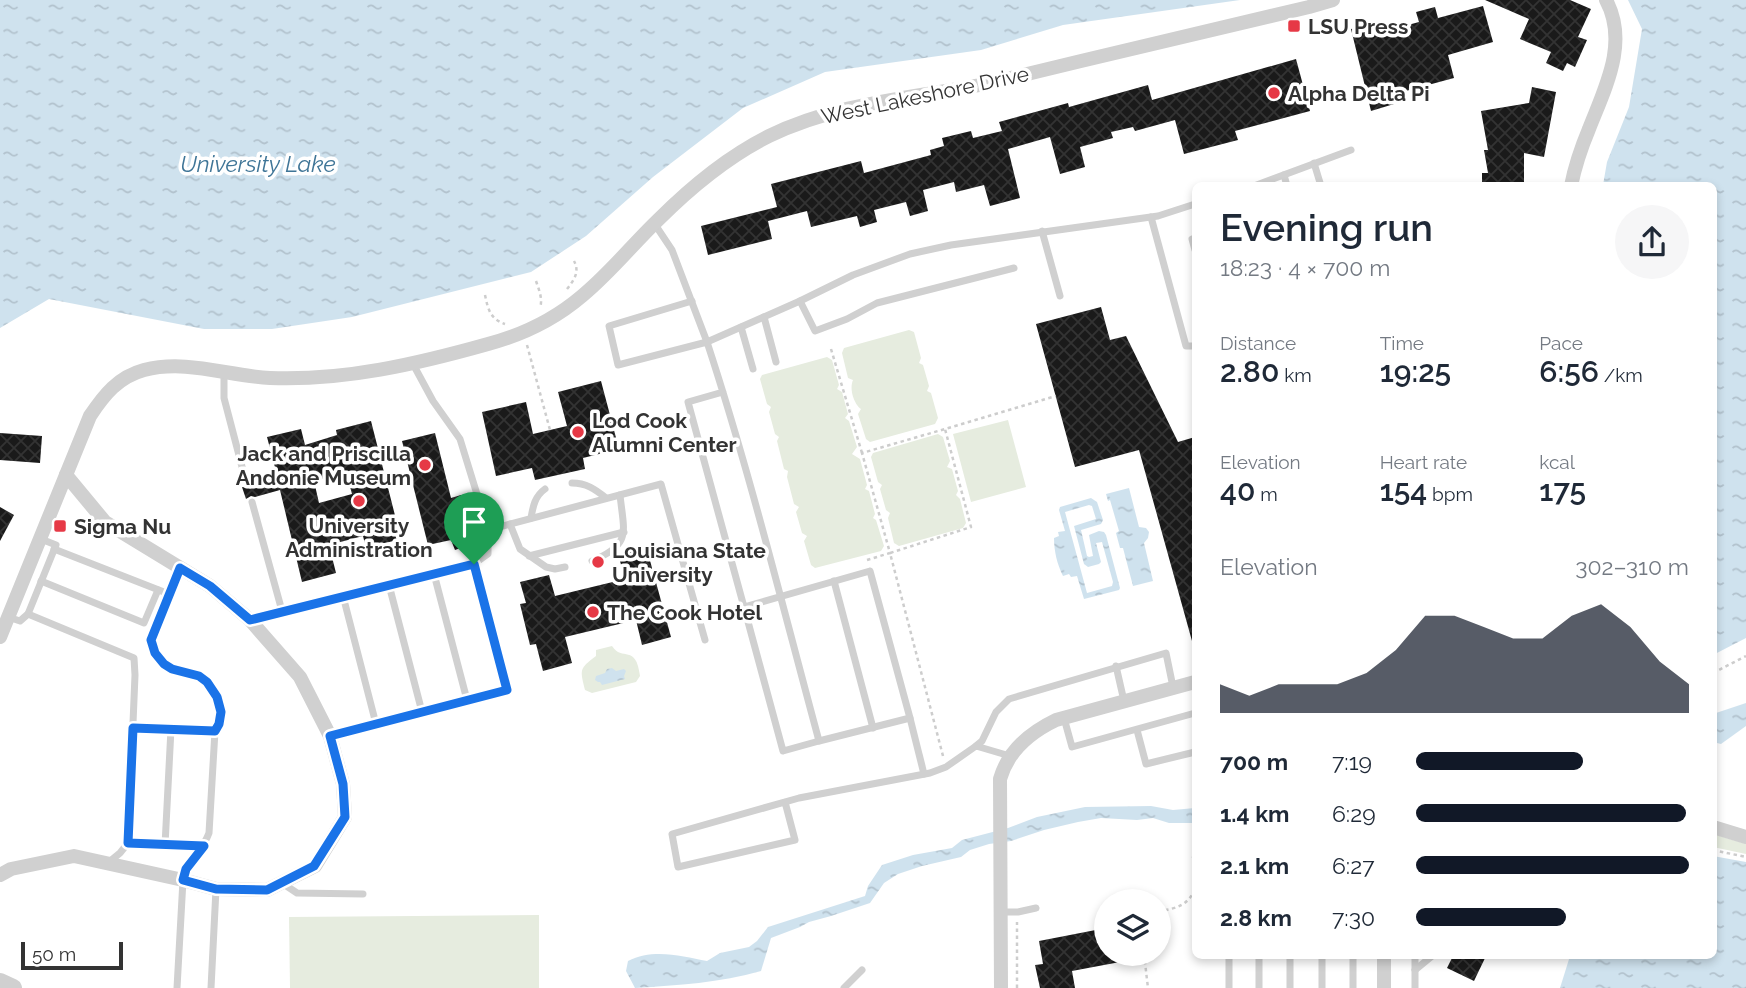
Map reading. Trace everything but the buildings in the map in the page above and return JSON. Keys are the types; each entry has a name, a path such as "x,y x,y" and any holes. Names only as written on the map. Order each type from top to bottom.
{"street":[{"name":"West Lakeshore Drive","path":"0,637 90,416 116,384 143,370 192,366 262,377 294,378 346,374 413,363 492,343 516,335 549,318 581,297 682,196 709,174 741,151 792,126 842,109 991,82 1333,0"},
{"path":"1571,182 1608,81 1616,50 1613,22 1606,0"},
{"path":"0,875 10,869 74,856 216,889 267,890 314,866 345,817 343,784 330,736 300,677 250,620 210,586 105,522 66,475"},
{"path":"1001,988 999,800 1002,771 1025,739 1036,730 1064,718 1173,687 1192,684"},
{"path":"1717,828 1746,837"},
{"path":"1384,959 1384,988"},
{"path":"0,982 13,988"}],"lane":[{"path":"1265,182 1351,150"},
{"path":"1314,163 1320,182"},
{"path":"1284,175 1286,182"},
{"path":"692,301 609,326 618,365 707,342 853,275 909,254 951,245 1151,216 1192,205"},
{"path":"1151,216 1186,346 1192,346"},
{"path":"654,223 672,250 723,392 819,741"},
{"path":"1042,231 1060,296"},
{"path":"800,301 815,331 847,319 877,303 1014,268"},
{"path":"764,317 776,362"},
{"path":"741,327 753,369"},
{"path":"250,620 474,564 488,554 488,530 460,439 433,401 413,363"},
{"path":"224,372 224,398 246,482"},
{"path":"723,392 688,402 783,751 910,718"},
{"path":"572,483 594,488 606,498"},
{"path":"488,530 662,484 705,640"},
{"path":"531,518 539,493 545,489"},
{"path":"592,561 611,553 621,542 624,532 620,495"},
{"path":"252,502 282,611"},
{"path":"510,524 520,549 546,567 565,567"},
{"path":"529,556 624,532"},
{"path":"8,617 20,621 28,614 56,545 40,539"},
{"path":"54,549 169,594"},
{"path":"330,736 507,690 474,564"},
{"path":"177,988 183,880 186,869 204,846 209,833 215,731 221,712 217,697 207,682 199,676 172,669 164,664 155,653 151,640 180,568"},
{"path":"744,607 870,571 924,774"},
{"path":"434,574 467,700"},
{"path":"41,581 144,623 158,590"},
{"path":"834,581 873,728"},
{"path":"389,585 422,712"},
{"path":"344,596 376,724"},
{"path":"28,614 134,658 128,843 107,864"},
{"path":"785,802 795,840 678,867 672,834 785,802 924,774 946,767 982,741 996,712 1009,699 1166,653 1173,687"},
{"path":"1116,666 1124,701"},
{"path":"1064,718 1072,747 1192,714"},
{"path":"133,728 215,731"},
{"path":"165,845 171,729"},
{"path":"1137,730 1146,764 1192,753"},
{"path":"976,746 1011,757"},
{"path":"128,843 204,846"},
{"path":"281,883 297,893 363,894"},
{"path":"211,988 216,889"},
{"path":"1001,912 1036,908"},
{"path":"1228,959 1229,988"},
{"path":"1259,959 1259,988"},
{"path":"1290,959 1290,988"},
{"path":"1322,959 1322,988"},
{"path":"1353,959 1353,988"},
{"path":"1415,959 1415,988"},
{"path":"1415,971 1429,959"},
{"path":"844,988 862,970"}],"path":[{"path":"562,295 576,273 577,266 574,261"},
{"path":"536,281 541,305 538,313"},
{"path":"485,295 493,318 508,326"},
{"path":"541,305 547,305"},
{"path":"526,341 550,430"},
{"path":"831,349 890,553 943,759"},
{"path":"862,453 1056,396"},
{"path":"890,553 971,527 945,429"},
{"path":"1717,671 1746,656"},
{"path":"1717,851 1746,857"},
{"path":"1171,909 1179,907 1192,896"},
{"path":"1017,988 1018,912"},
{"path":"1145,966 1148,988"}],"shaded area":[{"path":"909,330 914,332 921,358 919,363 923,365 929,386 927,391 931,393 938,418 935,424 870,442 866,439 858,414 861,409 853,396 853,380 848,378 842,353 844,348"},
{"path":"827,357 832,360 839,385 837,389 842,392 848,414 845,418 849,421 857,447 852,454 860,459 867,485 865,489 869,491 875,514 873,518 884,546 881,551 815,568 811,565 804,541 807,536 802,533 796,512 799,507 794,504 788,471 784,469 777,441 779,437 775,434 769,412 771,407 767,404 760,379 762,375"},
{"path":"1008,420 1026,487 971,502 953,434"},
{"path":"938,434 943,437 950,461 947,467 952,469 958,491 956,495 960,499 966,523 963,528 899,546 894,543 888,518 890,513 886,510 880,489 882,485 878,482 871,457 873,453"},
{"path":"612,646 620,653 632,656 640,676 636,682 592,693 585,690 582,670 596,656 596,650"},
{"path":"1717,835 1746,844 1746,854 1717,848"},
{"path":"539,915 539,988 290,988 289,917"}],"water":[{"name":"University Lake","path":"0,0 1240,0 1063,25 981,50 825,72 743,108 653,177 586,236 531,272 352,317 272,329 204,329 49,299 0,328"},
{"path":"1628,0 1746,0 1746,638 1717,653 1717,182 1604,182 1607,162 1629,107 1642,29"},
{"path":"1129,488 1139,527 1146,528 1149,532 1144,543 1153,581 1133,586 1123,548 1120,548 1116,533 1119,531 1110,500 1108,501 1106,494"},
{"path":"1091,498 1097,502 1103,520 1101,524 1081,530 1087,556 1093,556 1089,535 1104,532 1119,590 1084,599 1077,576 1063,576 1054,543 1054,538 1059,536 1058,532 1065,531 1060,507","holes":["1092,506 1096,519 1074,526 1084,564 1088,567 1101,562 1096,543 1102,542 1113,582 1112,586 1087,593 1065,512"]},
{"path":"612,668 616,671 624,669 625,679 602,685 595,680 596,676"},
{"path":"1746,703 1746,726 1721,744 1717,743 1717,713"},
{"path":"1085,807 1192,808 1192,823 1169,823 1153,818 1101,818 989,844 970,850 961,857 898,874 884,883 870,903 809,922 771,938 761,971 746,975 699,983 635,988 626,971 628,961 647,955 668,954 707,961 720,953 749,947 768,927 865,896 868,886 882,865 913,855 952,848 962,840 1037,817"},
{"path":"1717,857 1746,862 1746,988 1560,988 1569,959 1717,959"}],"place":[{"name":"LSU Press","path":"1294,26"},
{"name":"Alpha Delta Pi","path":"1274,93"},
{"name":"Lod Cook Alumni Center","path":"578,432"},
{"name":"Jack and Priscilla Andonie Museum","path":"425,465"},
{"name":"University Administration","path":"359,501"},
{"name":"Sigma Nu","path":"60,526"},
{"name":"Louisiana State University","path":"598,562"},
{"name":"The Cook Hotel","path":"593,612"}],"route":[{"path":"474,564 507,690 330,736 343,784 345,817 314,866 267,890 216,889 183,880 186,869 204,846 128,843 133,728 215,731 219,724 221,712 217,697 207,682 199,676 172,669 164,664 155,653 151,640 180,568 210,586 250,620 474,564"}]}
